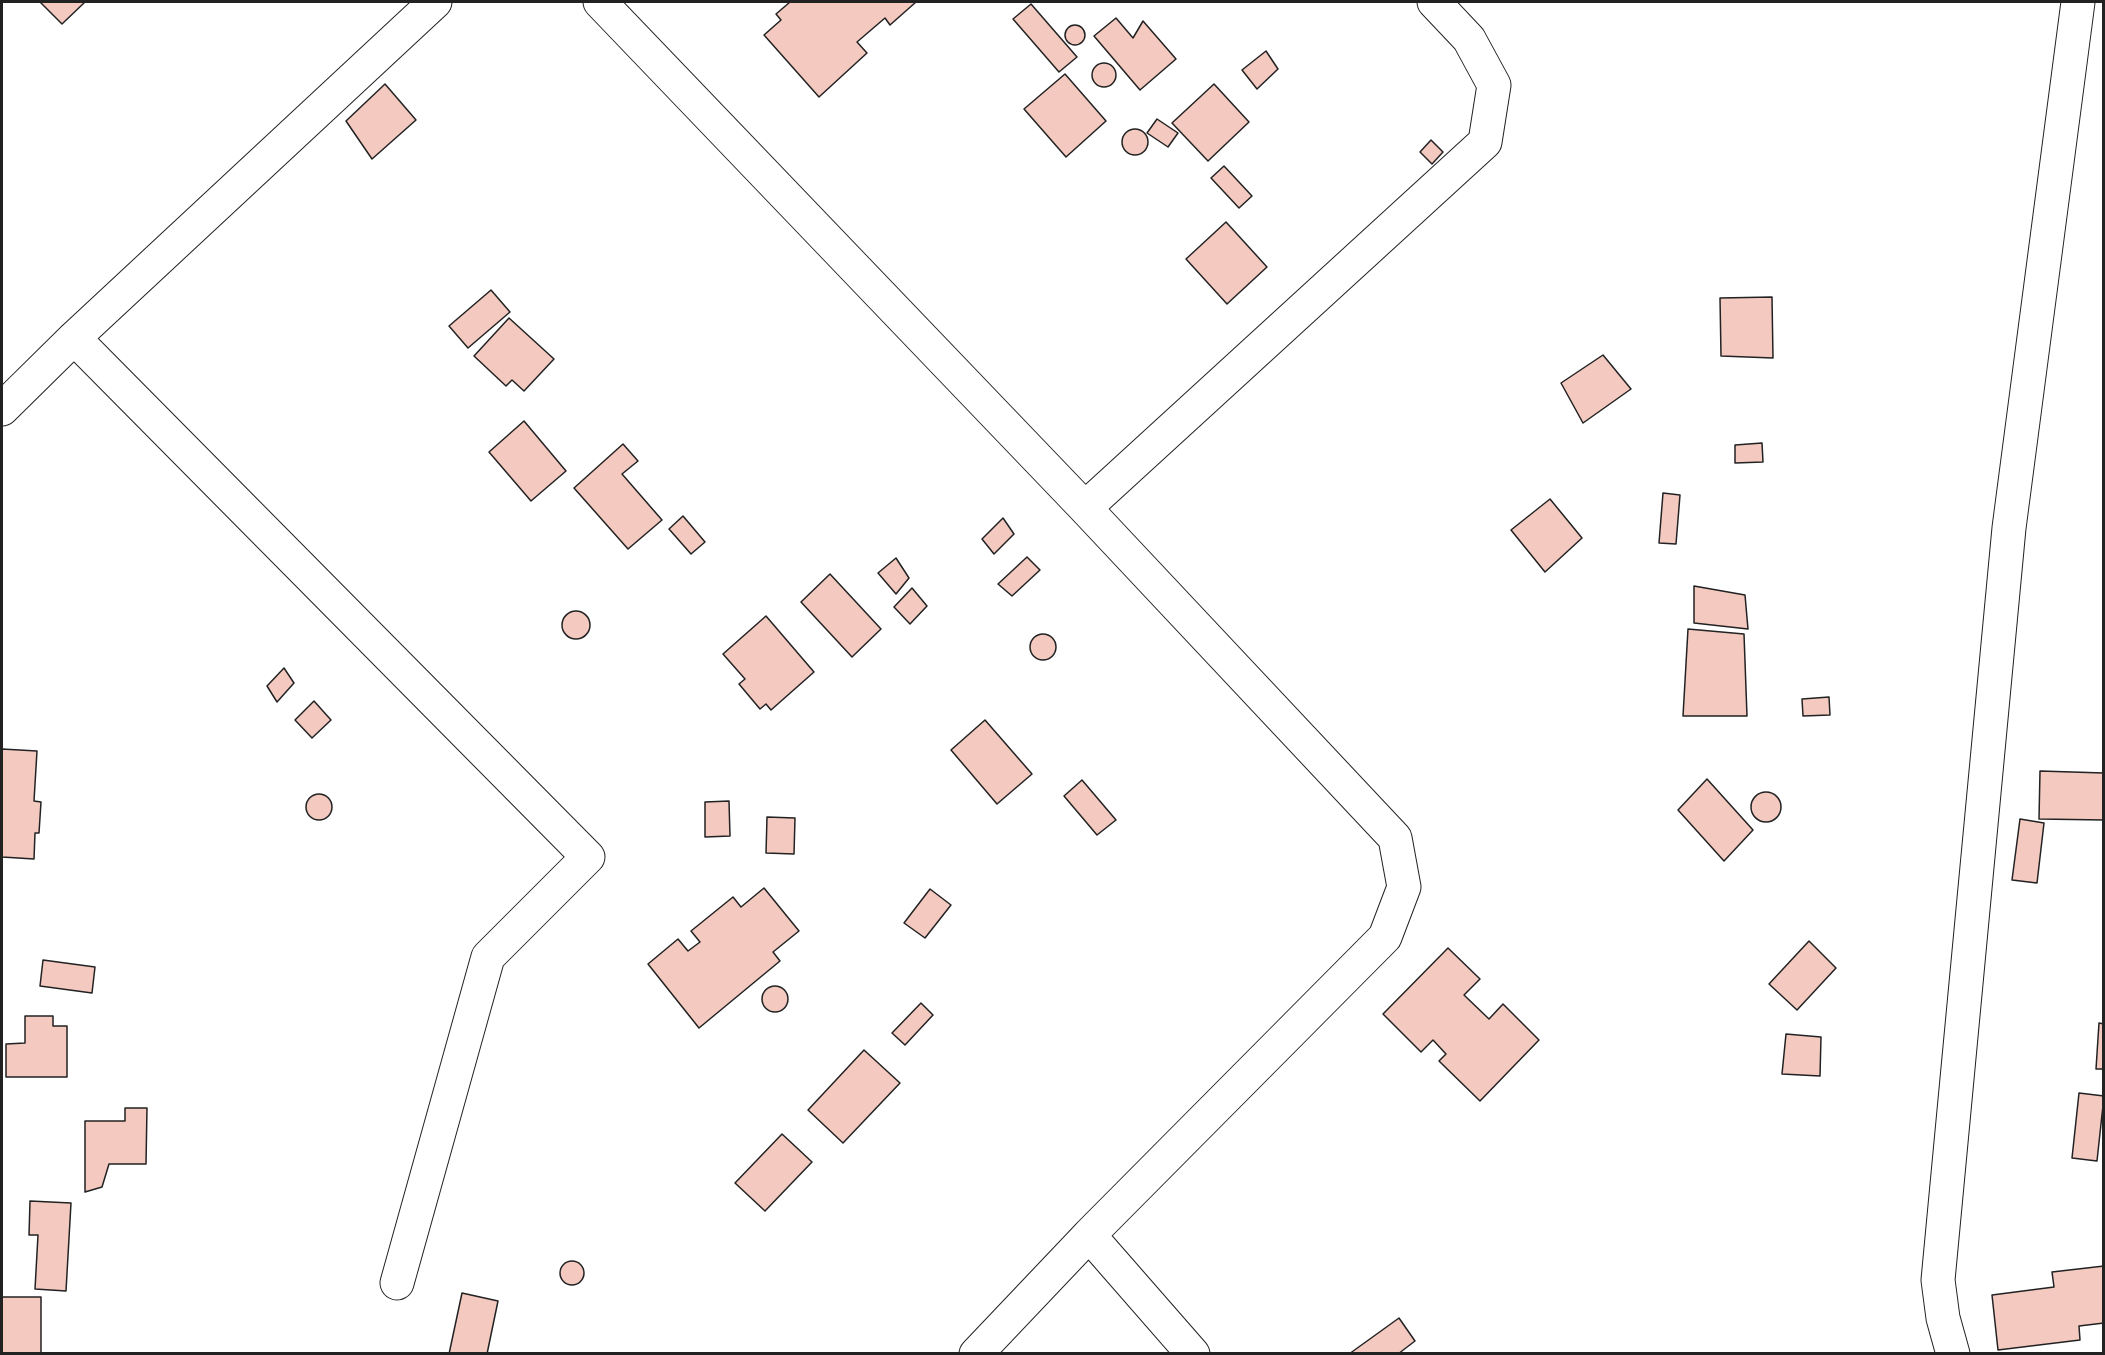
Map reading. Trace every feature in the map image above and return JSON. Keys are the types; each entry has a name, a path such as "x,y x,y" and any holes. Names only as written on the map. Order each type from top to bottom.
{"street":[{"path":"2,409 74,338 435,2"},
{"path":"600,2 1395,837 1404,887 1385,937 1089,1235 976,1353"},
{"path":"1084,508 1485,142 1494,85 1469,39 1434,2"},
{"path":"1953,1353 1943,1318 1938,1281 2009,528 2078,2"},
{"path":"74,338 588,857 488,957 397,1283"},
{"path":"1089,1235 1193,1353"}],"building":[{"path":"40,2 85,2 62,24"},
{"path":"790,2 916,2 890,25 885,18 857,42 867,53 819,97 764,35 781,20 776,14"},
{"path":"1031,4 1077,57 1059,72 1013,19"},
{"path":"1116,18 1133,38 1143,21 1176,59 1140,90 1094,36"},
{"path":"1075,25 1082,28 1085,35 1082,42 1075,45 1068,42 1065,35 1068,28"},
{"path":"1266,51 1278,69 1257,89 1242,70"},
{"path":"1104,63 1112,67 1116,75 1112,83 1104,87 1096,83 1092,75 1096,67"},
{"path":"1065,74 1106,121 1066,157 1024,109"},
{"path":"385,84 416,120 372,159 346,121"},
{"path":"1214,84 1249,122 1208,161 1172,123"},
{"path":"1157,119 1178,133 1168,147 1147,133"},
{"path":"1135,129 1144,133 1148,142 1144,151 1135,155 1126,151 1122,142 1126,133"},
{"path":"1431,140 1443,152 1432,164 1420,152"},
{"path":"1224,166 1252,196 1239,208 1211,178"},
{"path":"1226,222 1267,267 1227,304 1186,259"},
{"path":"491,290 510,312 468,348 449,326"},
{"path":"1772,297 1773,358 1721,356 1720,298"},
{"path":"509,318 554,359 524,391 512,380 506,386 474,356"},
{"path":"1603,355 1631,389 1583,423 1561,383"},
{"path":"524,421 566,471 531,501 489,452"},
{"path":"1762,443 1763,462 1735,463 1735,445"},
{"path":"623,444 638,461 622,474 662,520 628,549 574,488"},
{"path":"1663,493 1680,495 1676,544 1659,543"},
{"path":"1550,499 1582,538 1545,572 1511,530"},
{"path":"683,516 705,542 691,554 669,529"},
{"path":"1003,518 1014,534 994,554 982,539"},
{"path":"1027,557 1040,570 1012,596 998,584"},
{"path":"896,558 909,578 896,594 878,573"},
{"path":"830,574 881,629 852,657 801,602"},
{"path":"1694,586 1745,595 1748,629 1694,623"},
{"path":"912,588 927,606 910,624 894,607"},
{"path":"576,611 586,615 590,625 586,635 576,639 566,635 562,625 566,615"},
{"path":"766,616 814,672 771,710 766,704 760,709 739,684 745,679 723,654"},
{"path":"1688,629 1744,634 1747,716 1683,716"},
{"path":"1043,634 1052,638 1056,647 1052,656 1043,660 1034,656 1030,647 1034,638"},
{"path":"284,668 294,683 277,702 267,686"},
{"path":"1829,697 1830,715 1803,716 1802,699"},
{"path":"314,701 331,720 312,738 295,720"},
{"path":"985,720 1032,774 997,804 951,750"},
{"path":"2,749 37,751 34,801 41,802 39,833 35,833 34,859 2,857"},
{"path":"2040,771 2104,773 2104,820 2039,819"},
{"path":"1707,779 1753,830 1724,861 1678,810"},
{"path":"1082,780 1116,820 1097,835 1064,796"},
{"path":"1766,792 1777,796 1781,807 1777,818 1766,822 1755,818 1751,807 1755,796"},
{"path":"319,794 328,798 332,807 328,816 319,820 310,816 306,807 310,798"},
{"path":"729,801 730,836 705,837 705,802"},
{"path":"767,817 795,818 794,854 766,853"},
{"path":"2020,819 2044,823 2037,883 2012,880"},
{"path":"764,888 799,931 773,952 780,961 699,1028 648,964 678,939 688,951 700,942 691,931 733,897 741,907"},
{"path":"930,889 951,905 925,938 904,923"},
{"path":"1809,941 1836,968 1797,1010 1769,984"},
{"path":"1448,948 1480,979 1464,995 1489,1019 1503,1004 1539,1040 1480,1101 1439,1061 1446,1054 1433,1040 1421,1052 1383,1014"},
{"path":"43,960 95,967 92,993 40,986"},
{"path":"775,986 784,990 788,999 784,1008 775,1012 766,1008 762,999 766,990"},
{"path":"921,1003 933,1015 905,1045 892,1033"},
{"path":"25,1016 53,1016 53,1026 67,1026 67,1077 6,1077 6,1044 25,1043"},
{"path":"2099,1023 2104,1024 2104,1069 2096,1069"},
{"path":"1786,1034 1821,1037 1820,1076 1782,1074"},
{"path":"864,1050 900,1083 843,1143 808,1110"},
{"path":"2079,1093 2104,1096 2097,1161 2072,1158"},
{"path":"125,1108 147,1108 146,1164 109,1164 102,1187 85,1192 85,1121 125,1121"},
{"path":"782,1134 812,1162 765,1211 735,1183"},
{"path":"30,1201 71,1203 66,1291 35,1289 38,1235 29,1235"},
{"path":"572,1261 581,1264 584,1273 581,1282 572,1285 563,1282 560,1273 563,1264"},
{"path":"2104,1266 2104,1323 2079,1326 2080,1340 1998,1350 1992,1295 2054,1287 2052,1272"},
{"path":"462,1293 498,1301 487,1354 449,1354"},
{"path":"2,1297 41,1297 41,1354 2,1354"},
{"path":"1399,1318 1415,1341 1398,1354 1349,1354"}]}
